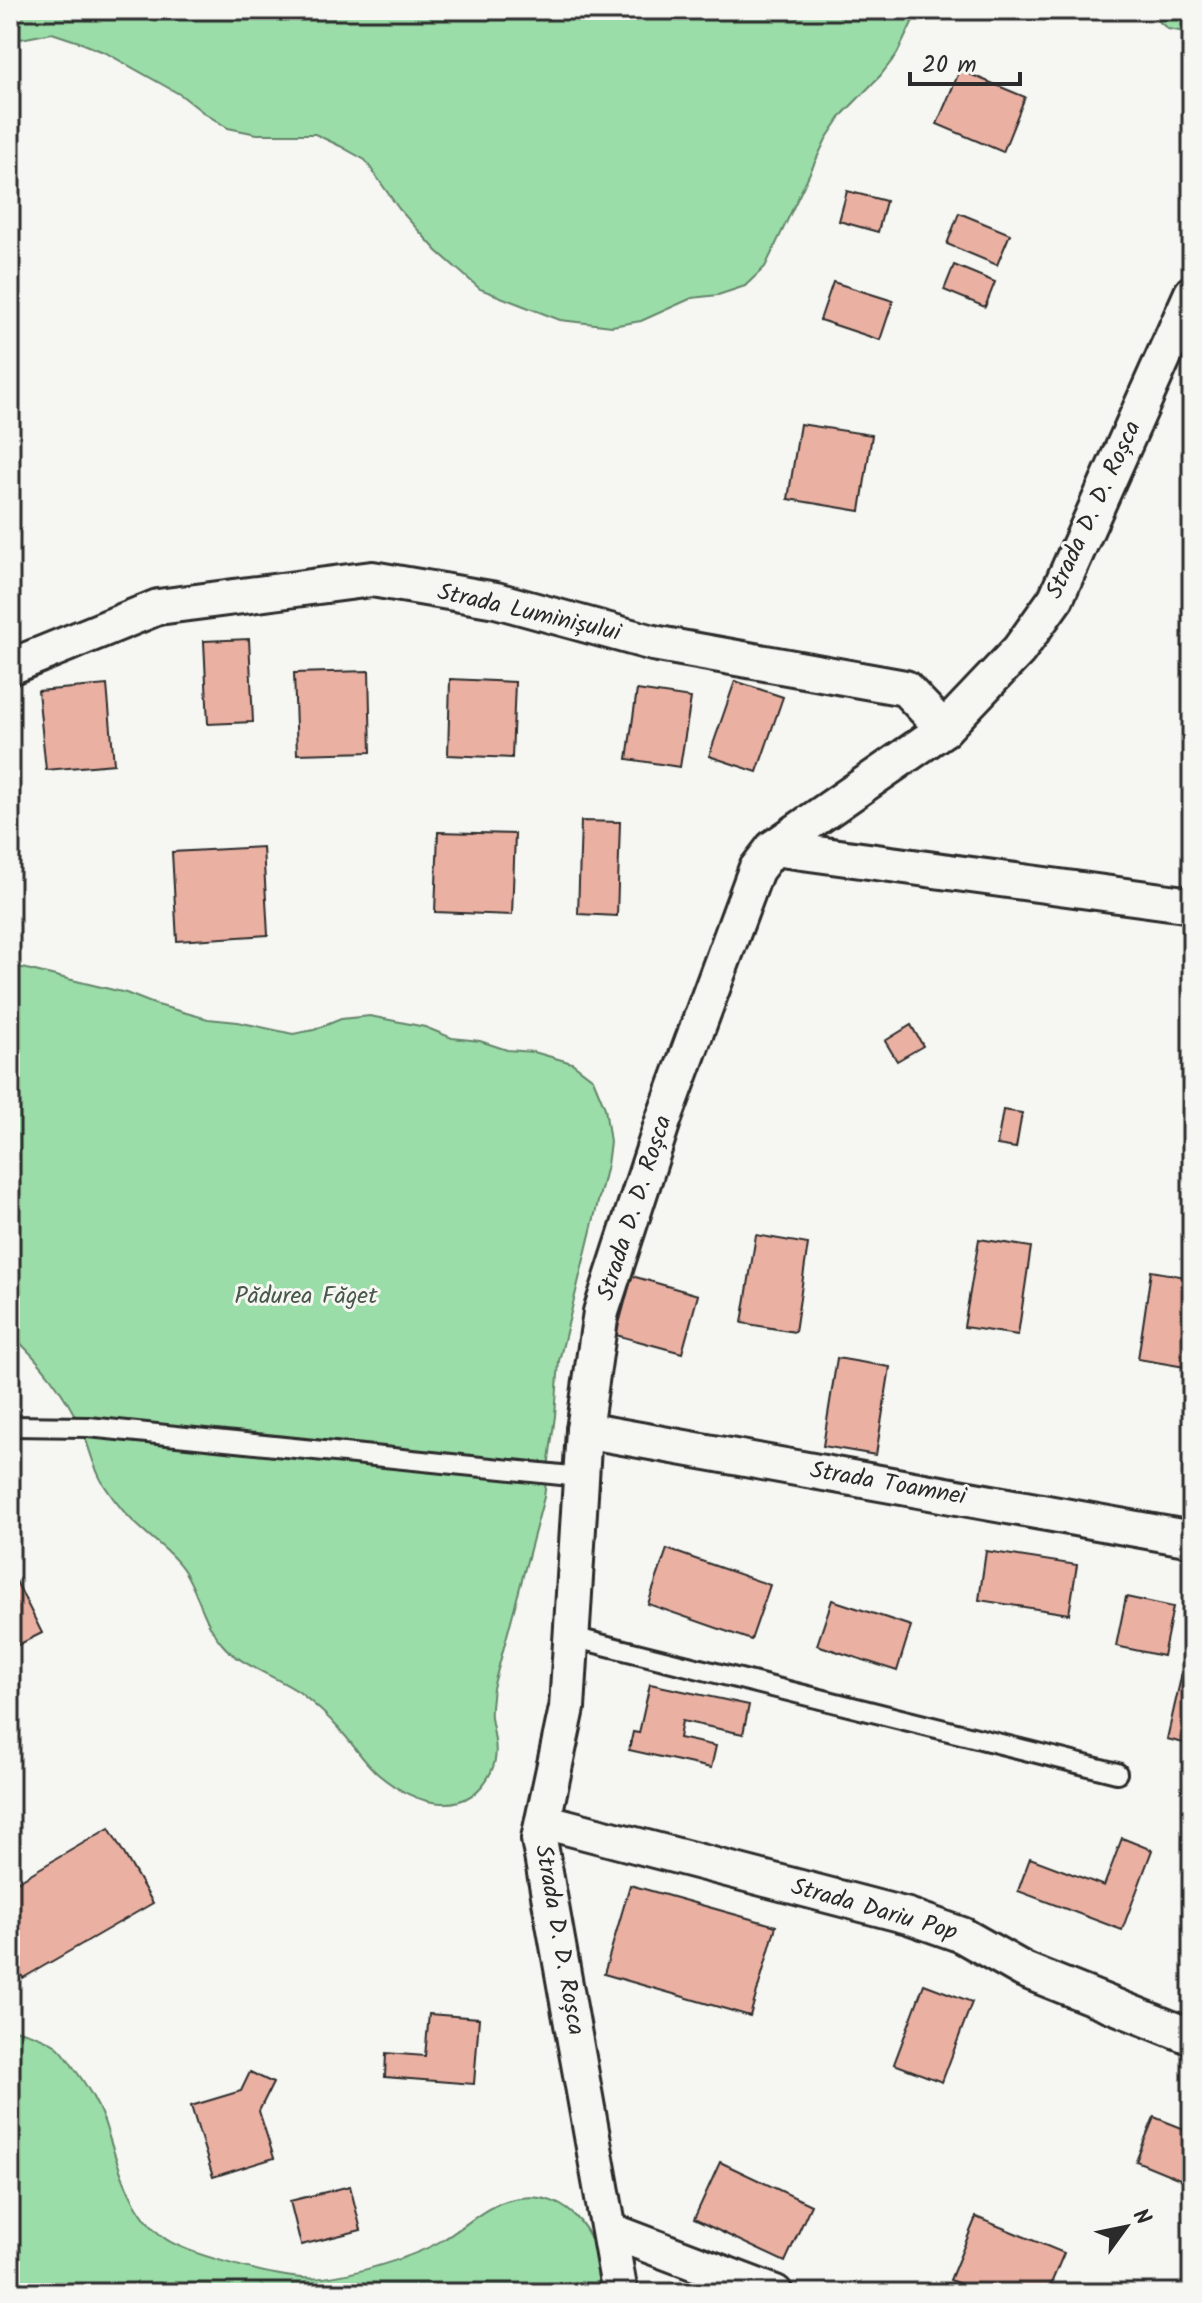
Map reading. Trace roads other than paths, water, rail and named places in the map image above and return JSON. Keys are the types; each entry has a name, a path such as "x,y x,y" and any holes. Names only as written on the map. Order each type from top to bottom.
{"street":[{"name":"Strada D. D. Roșca","path":"620,2293 539,1839 567,1708 584,1430 601,1312 663,1121 756,870 773,848 944,729 1019,650 1056,598 1192,293"},
{"name":"Strada Luminișului","path":"10,667 158,607 372,579 496,600 653,643 905,688 944,729"},
{"path":"773,848 1192,905"},
{"name":"Strada Toamnei","path":"584,1430 1192,1539"},
{"name":"Strada Dariu Pop","path":"543,1821 908,1916 962,1935 1024,1970 1192,2037"},
{"path":"611,2232 775,2293"}],"lane":[{"path":"10,1426 88,1427 581,1477"},
{"path":"572,1637 1117,1773"}],"park label":[{"name":"Pădurea Făget","path":"306,1296"}]}
